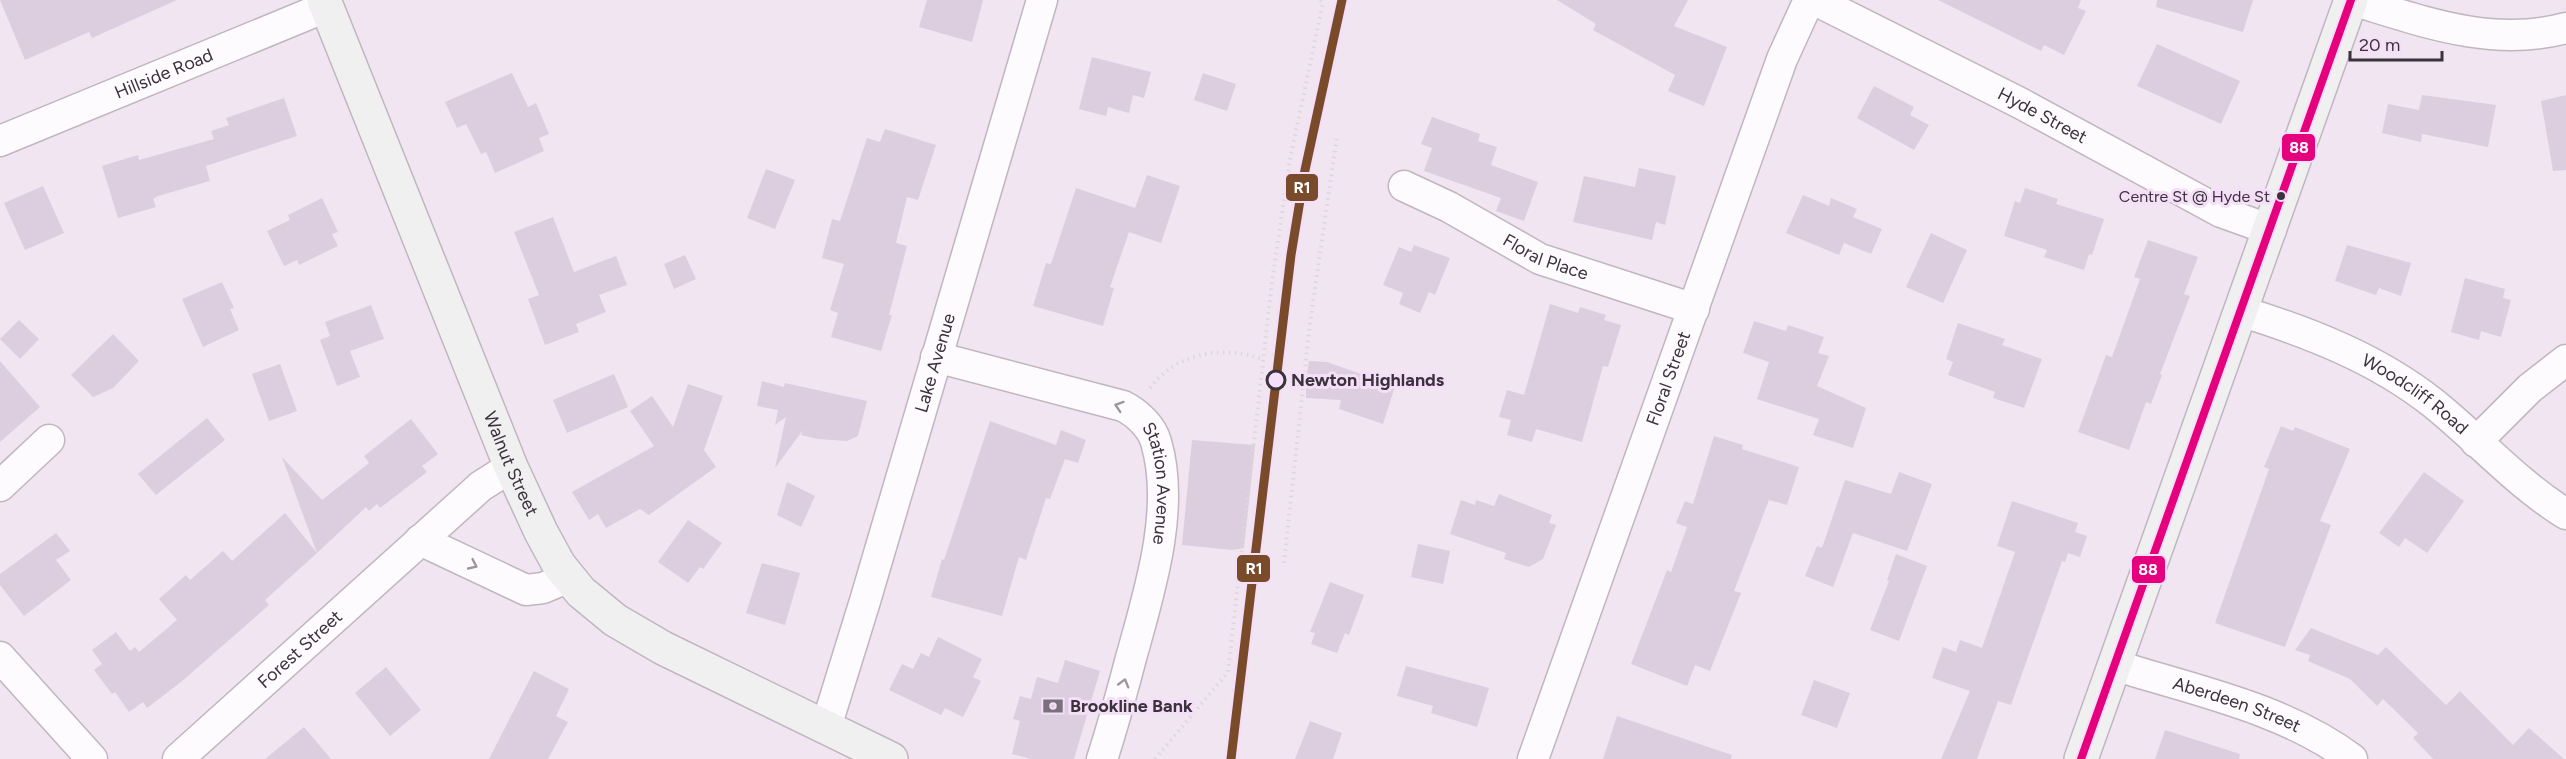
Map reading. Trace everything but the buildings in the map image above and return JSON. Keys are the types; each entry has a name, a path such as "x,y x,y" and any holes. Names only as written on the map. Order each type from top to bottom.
{"main road":[{"path":"2081,759 2351,0"},
{"name":"Walnut Street","path":"325,3 512,467 541,532 569,577 598,607 638,635 891,759"}],"street":[{"name":"Lake Avenue","path":"826,727 866,602 1042,0"},
{"name":"Floral Street","path":"1533,759 1782,59 1809,0"},
{"name":"Hyde Street","path":"1815,0 2020,104 2221,212 2271,230"},
{"path":"2351,0 2442,28 2467,33 2525,34 2566,28"},
{"name":"Hillside Road","path":"0,141 325,3"},
{"name":"Floral Place","path":"1404,186 1457,211 1540,259 1694,309"},
{"name":"Woodcliff Road","path":"2241,311 2298,329 2382,370 2432,402 2526,485 2566,514"},
{"name":"Station Avenue","path":"936,357 1123,406 1134,412 1156,440 1164,497 1157,552 1143,613 1102,759"},
{"path":"2476,442 2530,388 2566,360"},
{"path":"0,486 49,440"},
{"name":"Forest Street","path":"178,759 487,481 512,467"},
{"path":"420,540 526,590 543,588 569,577"},
{"path":"0,657 92,759"},
{"name":"Aberdeen Street","path":"2114,665 2260,711 2317,737 2352,759"}],"path":[{"path":"1155,759 1228,672 1262,359 1290,159 1323,3 1320,0"},
{"path":"1284,563 1312,313 1337,136"},
{"path":"1134,412 1155,382 1167,370 1186,359 1209,353 1220,353 1262,359"}],"transit line":[{"name":"R1","path":"1231,759 1291,255 1305,170 1342,0"},
{"name":"88","path":"2081,759 2351,0"}],"place":[{"name":"Centre St @ Hyde St","path":"2281,196"},
{"name":"Newton Highlands","path":"1276,380"},
{"name":"Brookline Bank","path":"1053,706"}]}
